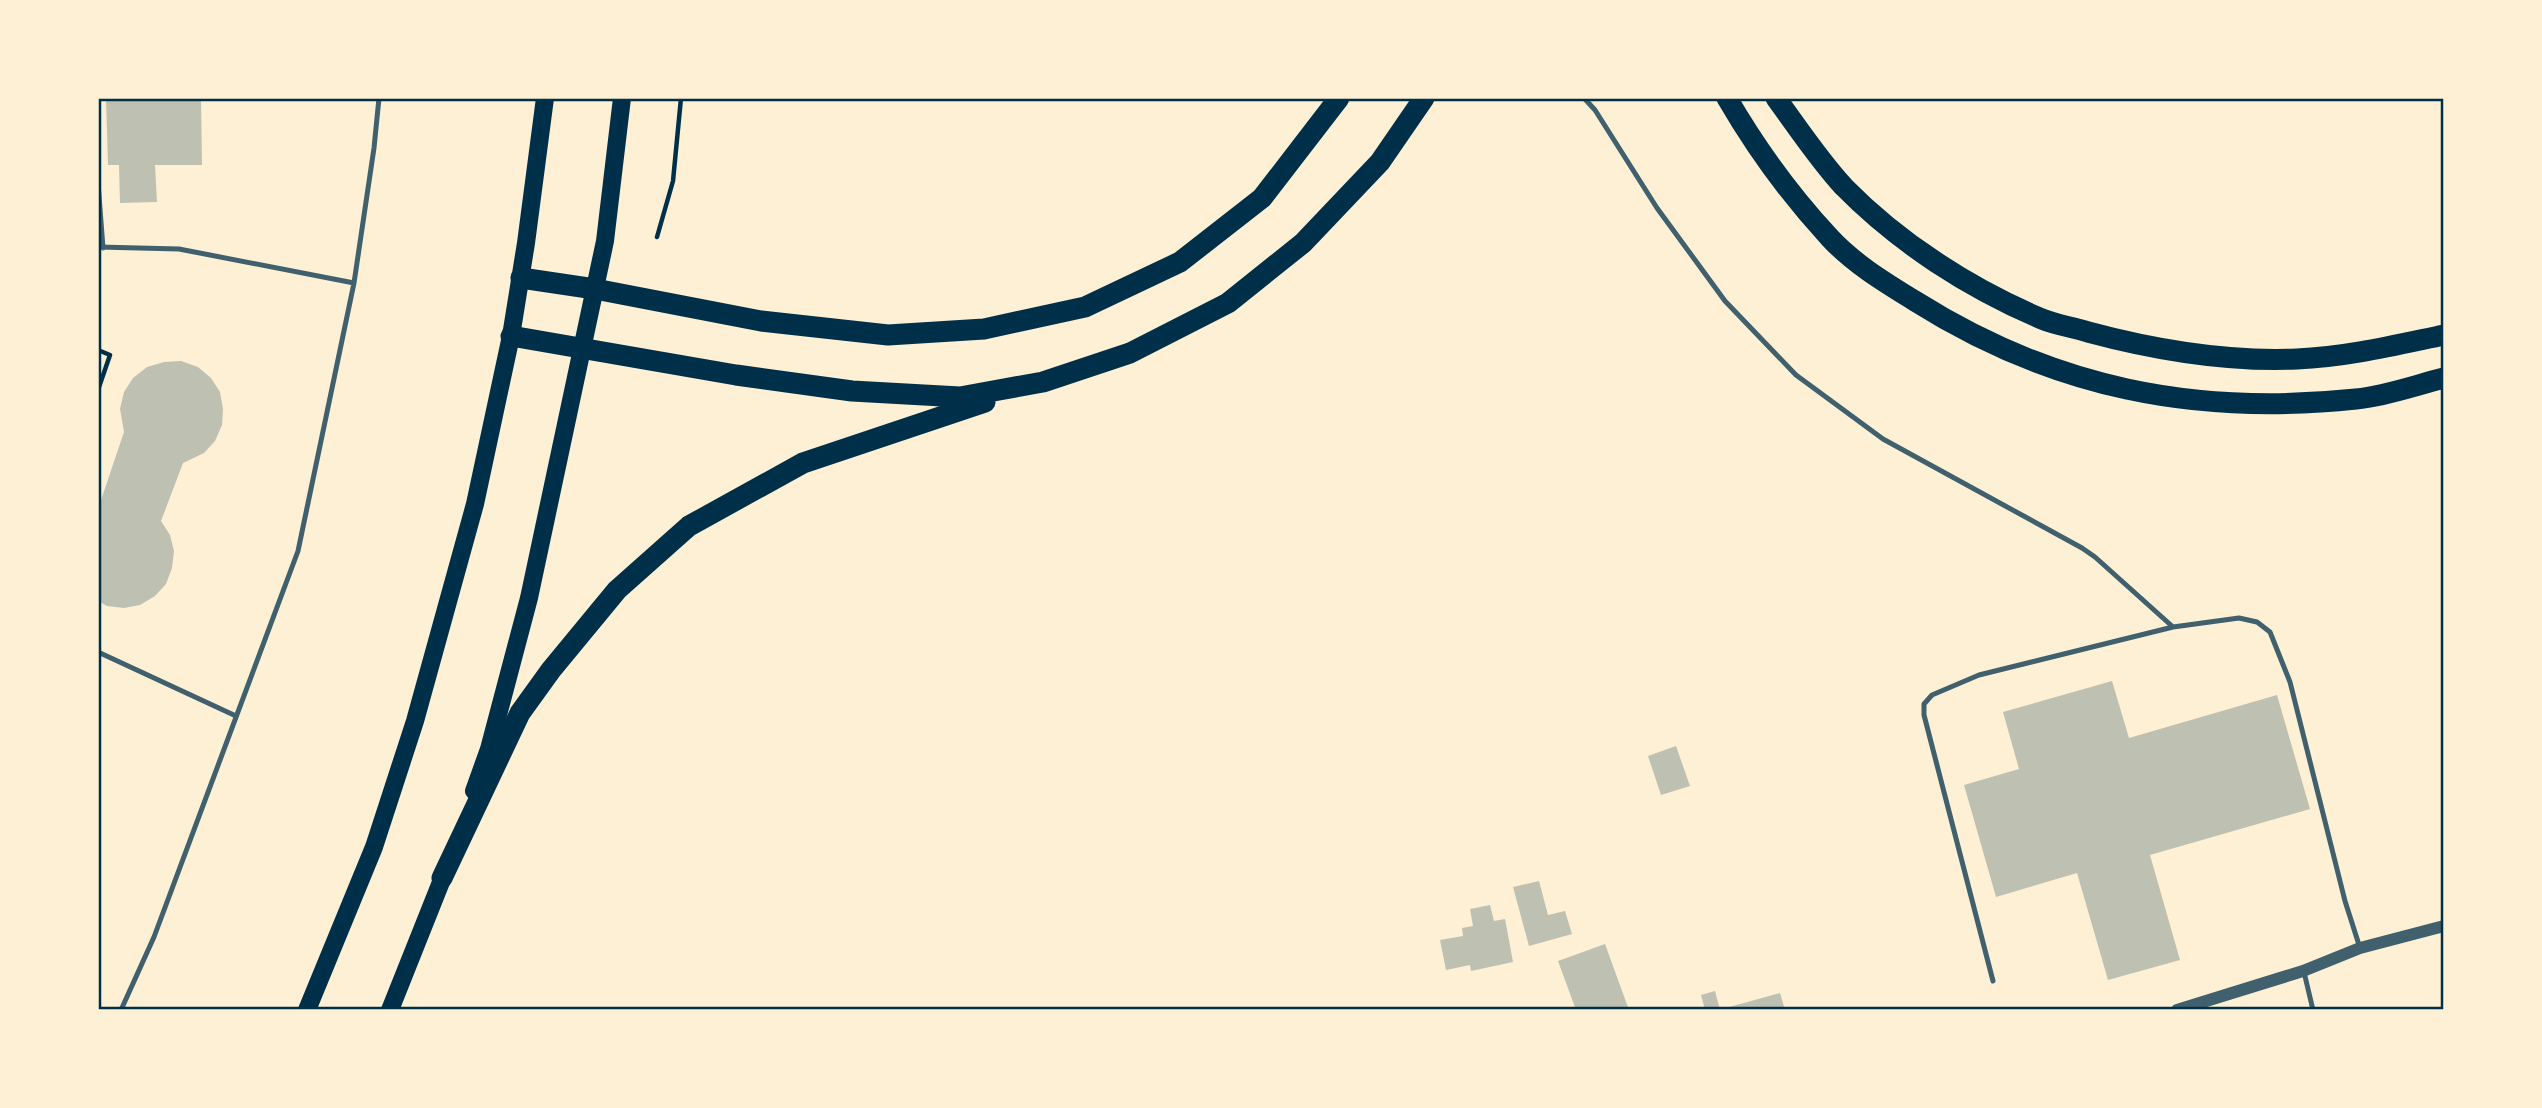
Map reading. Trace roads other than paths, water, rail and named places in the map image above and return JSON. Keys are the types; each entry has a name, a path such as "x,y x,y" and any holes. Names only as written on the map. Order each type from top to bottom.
{"highway":[{"path":"521,278 595,289 761,321 888,335 984,330 1084,307 1180,262 1262,198 1339,98"},
{"path":"442,878 520,713 551,670 617,590 690,526 803,463 1130,353 1228,303 1303,243 1371,172 1424,98"},
{"path":"1727,98 1754,145 1831,240 1877,277 1959,329 2030,361 2110,387 2193,401 2281,404 2359,399 2444,378"},
{"path":"1776,98 1844,186 1909,245 1964,279 2043,319 2107,337 2220,357 2298,359 2372,350 2444,335"},
{"path":"512,336 736,375 852,391 960,397 1043,382"}],"main road":[{"path":"307,1010 374,847 415,721 475,504 512,336 545,98"},
{"path":"390,1010 489,749 529,598 605,241 622,98"}],"street":[{"path":"2177,1010 2303,971 2360,948 2444,926"}],"lane":[{"path":"121,1010 154,937 298,551 354,283 379,98"},
{"path":"1584,98 1595,110 1657,208 1724,301 1796,375 1883,439 2088,552 2173,627"},
{"path":"98,183 100,248 179,248 354,283"},
{"path":"1993,981 1924,715 1924,704 1932,695 1979,675 2173,627 2239,618 2257,622 2270,632 2290,682 2345,901 2360,948"},
{"path":"98,652 236,716"},
{"path":"2303,971 2313,1010"}]}
